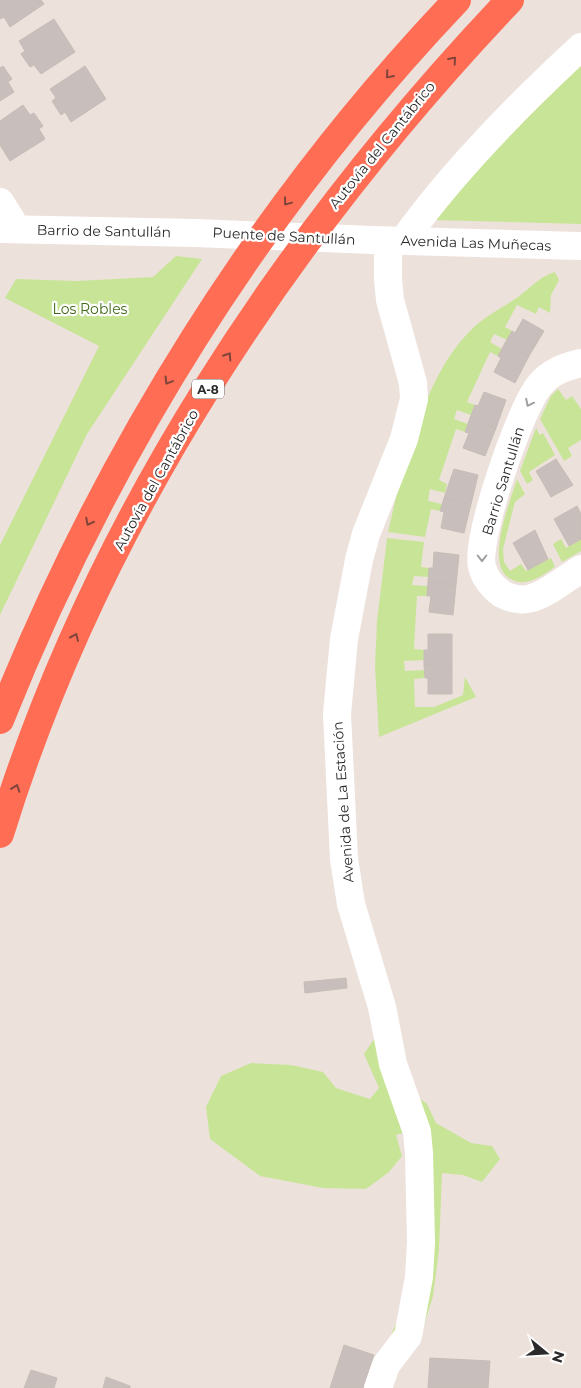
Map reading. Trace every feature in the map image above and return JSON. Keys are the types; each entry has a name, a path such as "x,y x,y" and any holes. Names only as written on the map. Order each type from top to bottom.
{"highway":[{"name":"A-8","path":"0,720 26,655 62,575 130,446 187,350 272,222 326,150 457,0"},
{"name":"Autovía del Cantábrico","path":"0,834 34,737 96,592 172,449 215,378 303,245 356,174 451,62 510,0"}],"street":[{"path":"388,241 433,202 479,150 581,47"},
{"name":"Barrio de Santullán","path":"0,202 12,221 6,229"},
{"name":"Barrio de Santullán","path":"6,229 196,232"},
{"name":"Puente de Santullán","path":"196,232 388,241"},
{"name":"Avenida Las Muñecas","path":"388,241 581,246"},
{"name":"Avenida de La Estación","path":"378,1388 386,1365 408,1336 419,1277 421,1242 419,1153 417,1132 393,1064 374,973 351,904 344,859 337,714 344,639 359,560 366,534 404,439 414,399 413,383 390,300 388,241"},
{"name":"Barrio Santullán","path":"581,363 561,368 548,376 538,387 529,404 500,482 481,554 482,566 493,586 509,597 518,599 534,598 581,569"}],"green space":[{"path":"581,58 581,224 431,220"},
{"name":"Los Robles","path":"176,256 202,259 87,434 0,615 0,545 99,346 5,298 16,279 77,281 153,277"},
{"path":"555,272 559,280 551,295 550,313 539,307 536,314 517,305 505,327 512,331 507,340 494,334 490,342 502,349 498,356 490,352 467,402 475,405 471,415 457,410 454,419 468,424 465,432 456,429 439,480 447,484 445,493 430,489 428,501 442,504 440,511 431,509 425,537 388,532 418,422 442,369 457,346 474,327 539,280"},
{"path":"558,389 566,400 572,396 581,409 581,440 568,448 572,456 564,461 540,419 551,396"},
{"path":"536,428 540,435 543,433 555,455 529,472 533,480 527,484 520,471"},
{"path":"517,479 525,494 515,502 503,549 504,562 510,571 521,564 526,571 551,558 555,567 527,582 515,581 509,578 502,570 499,559 501,532"},
{"path":"387,538 424,542 421,567 429,568 429,577 414,576 412,585 427,586 427,596 417,596 414,649 424,650 424,660 404,661 405,671 424,670 425,678 414,679 415,707 434,707 463,695 465,677 476,697 379,737 375,666 377,621"},
{"path":"561,539 566,548 581,539 581,551 562,562 553,544"},
{"path":"376,1036 416,1096 427,1104 436,1123 471,1143 492,1146 500,1159 482,1182 463,1175 442,1173 439,1250 433,1296 421,1335 390,1338 403,1307 424,1127 396,1135 402,1156 389,1172 366,1189 323,1188 260,1176 210,1139 206,1107 221,1076 251,1063 291,1065 323,1072 336,1088 370,1099 379,1088 364,1054"}],"building":[{"path":"0,0 41,0 44,4 10,27 4,17 0,19"},
{"path":"54,19 75,52 41,74 34,65 30,67 21,54 25,51 19,41"},
{"path":"3,66 12,79 8,82 14,92 0,101 0,68"},
{"path":"85,66 106,99 71,122 65,112 61,115 52,101 56,98 50,89"},
{"path":"23,105 30,115 34,113 43,126 39,129 45,139 10,161 0,145 0,121"},
{"path":"523,319 544,331 529,356 505,343 512,331 515,333"},
{"path":"505,343 529,356 515,383 494,372 501,358 498,356"},
{"path":"484,392 506,400 496,428 470,418 475,405 478,406"},
{"path":"470,418 496,428 485,456 463,448 469,433 465,432"},
{"path":"556,459 573,485 551,497 536,471"},
{"path":"454,469 478,475 471,504 444,498"},
{"path":"444,498 471,504 464,533 441,528 444,512 440,511"},
{"path":"577,506 581,514 581,539 569,546 554,519"},
{"path":"535,530 548,559 528,570 513,543"},
{"path":"434,552 459,555 456,585 428,582 429,568 433,568"},
{"path":"428,582 456,585 453,615 429,612 431,596 427,596"},
{"path":"428,634 452,634 452,664 424,665 424,650 428,650"},
{"path":"452,664 452,694 428,694 428,678 425,678 424,665"},
{"path":"346,978 347,988 305,993 304,982"},
{"path":"344,1345 374,1355 363,1388 330,1388"},
{"path":"430,1358 490,1361 488,1388 428,1388"},
{"path":"31,1370 57,1378 54,1388 24,1388"},
{"path":"106,1377 130,1386 130,1388 103,1388"}]}
